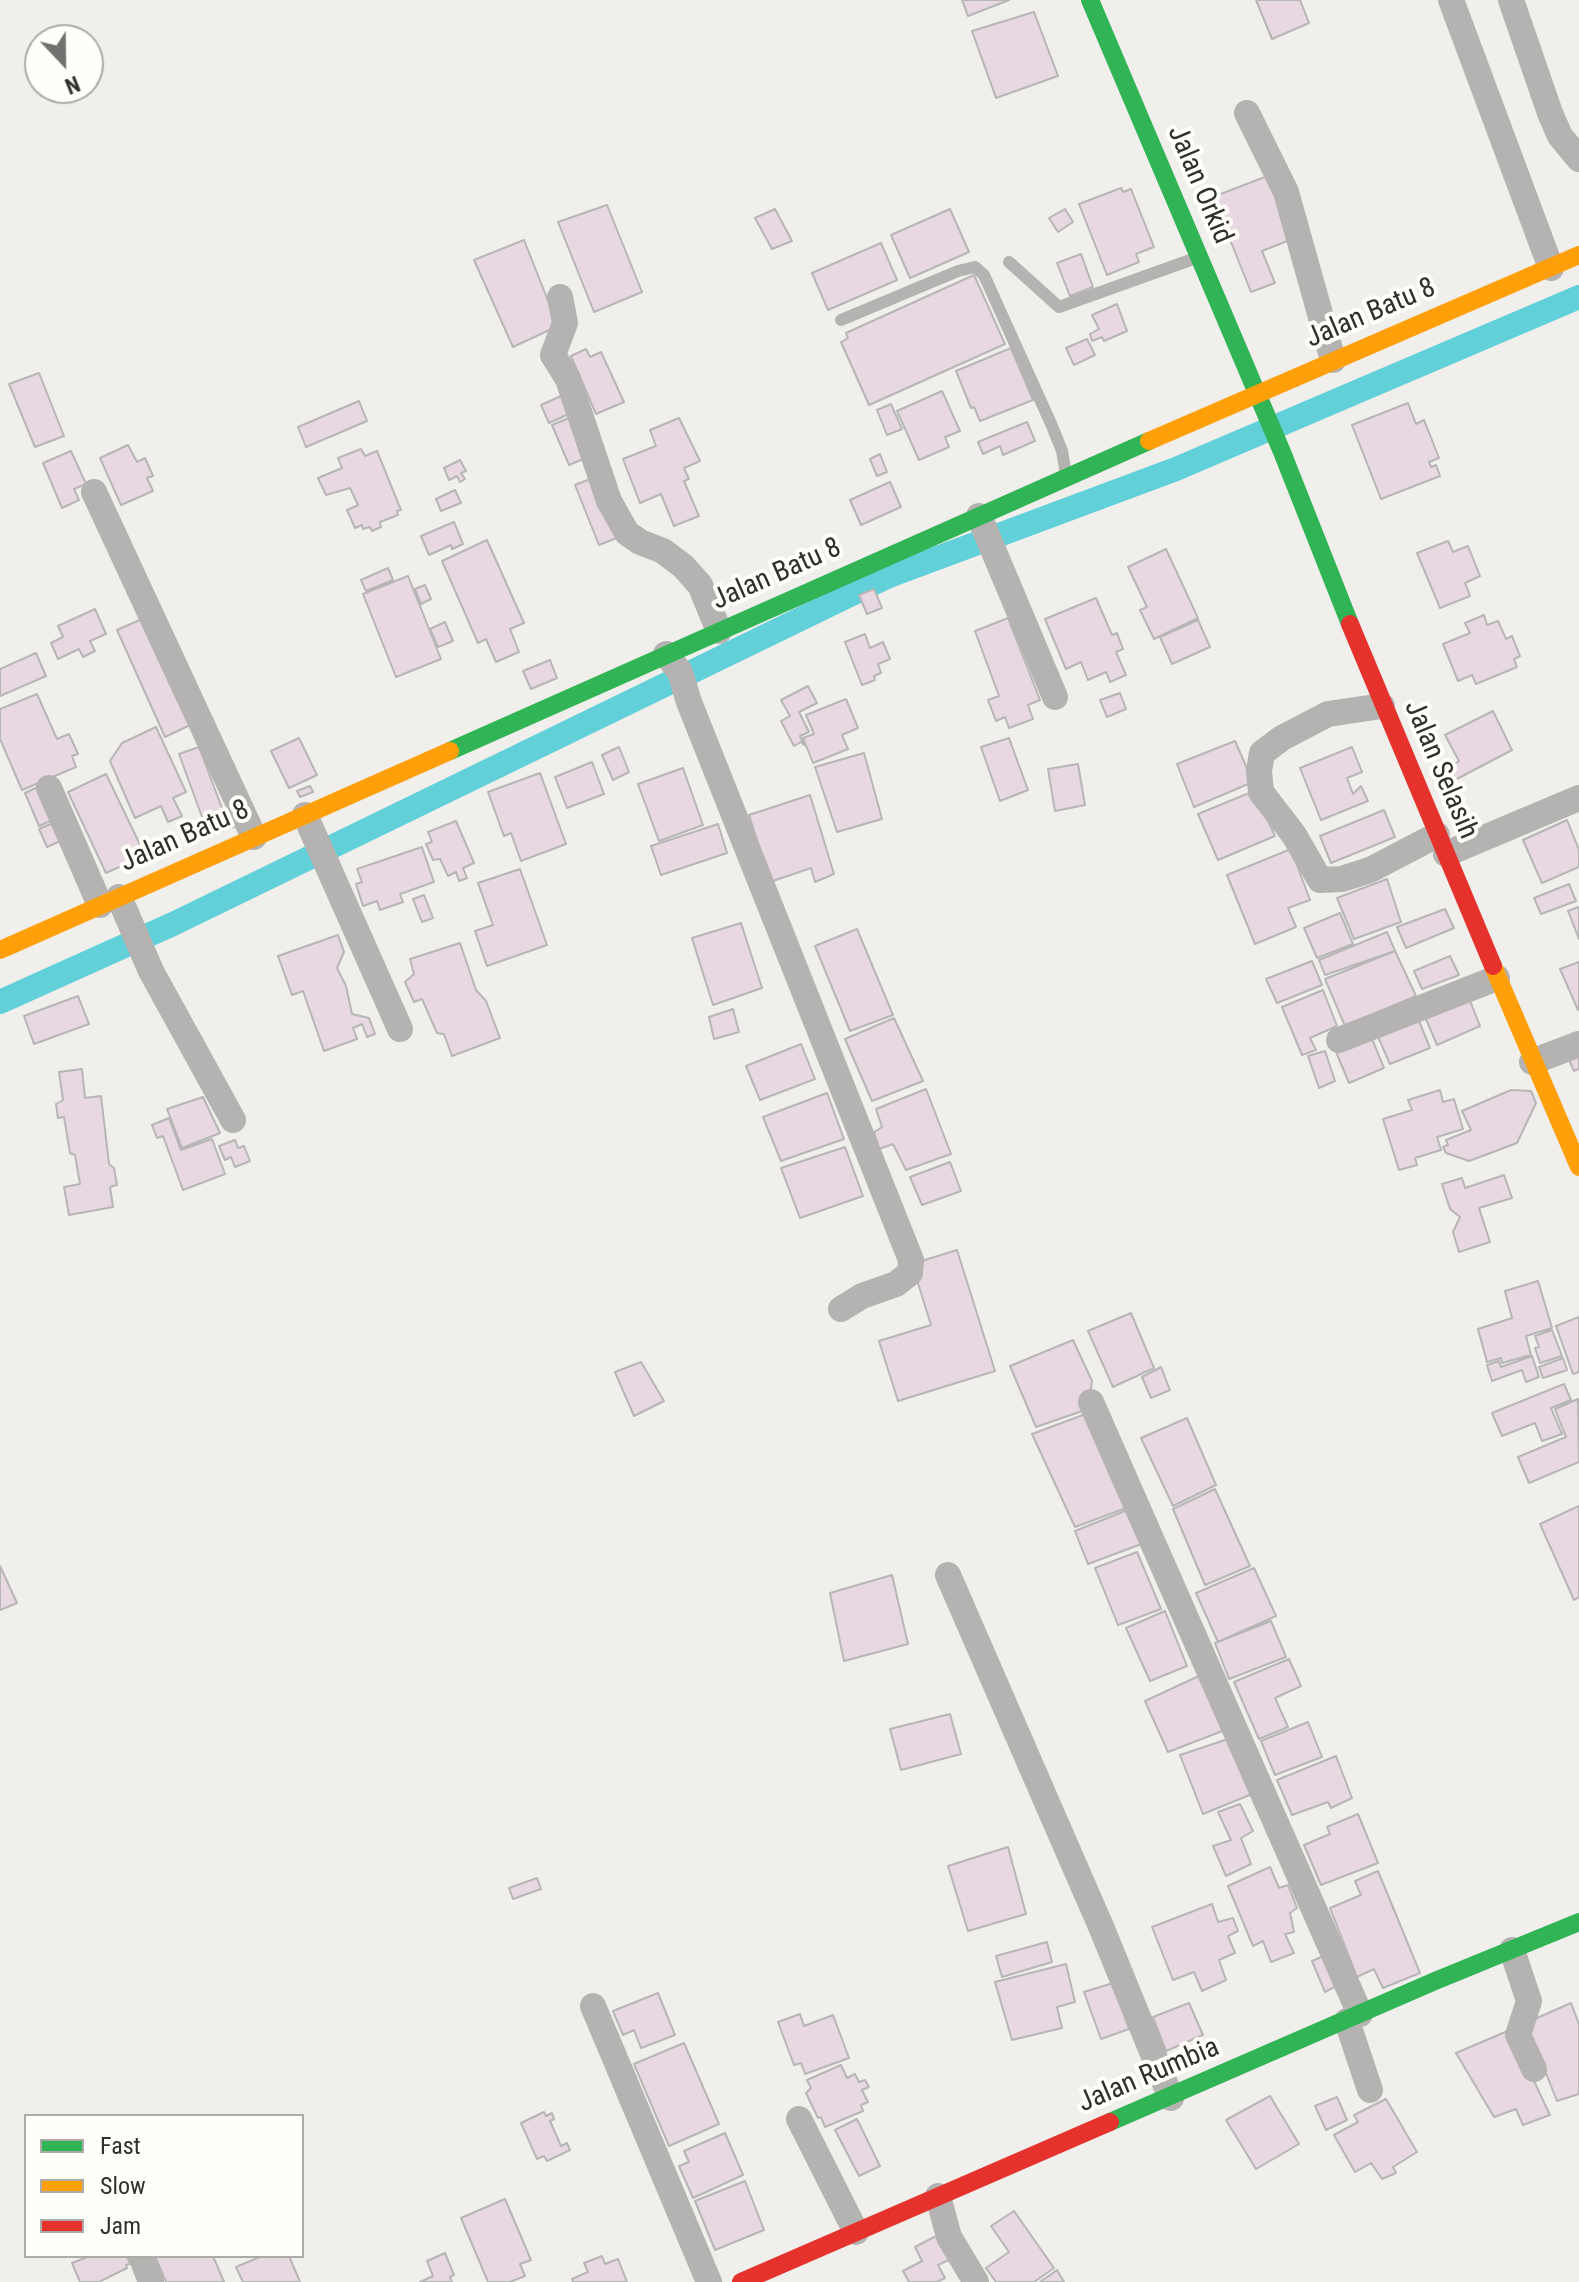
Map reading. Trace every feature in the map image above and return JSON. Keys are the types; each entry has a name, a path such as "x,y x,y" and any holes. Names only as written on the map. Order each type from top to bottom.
{"street":[{"name":"Jalan Orkid","path":"1090,0 1257,393"},
{"path":"1451,0 1551,268"},
{"path":"1511,0 1550,113 1560,136 1579,159"},
{"path":"1247,113 1286,192 1333,360"},
{"name":"Jalan Batu 8","path":"0,950 115,907 254,837 673,663 719,631 983,525 1066,477 1579,255"},
{"path":"560,297 565,323 553,355 568,379 609,501 627,533 663,551 683,566 700,585 719,631"},
{"name":"Jalan Selasih","path":"1257,393 1382,706 1579,1167"},
{"path":"94,492 254,837"},
{"path":"983,525 1055,697"},
{"path":"673,663 911,1260 910,1273 896,1284 862,1296 841,1309"},
{"path":"1382,706 1328,714 1282,738 1262,753 1259,771 1261,792 1294,835 1320,880 1342,879 1579,798"},
{"path":"49,788 233,1120"},
{"path":"305,815 400,1029"},
{"path":"1339,1040 1497,978"},
{"path":"1532,1062 1579,1044"},
{"path":"1091,1402 1354,2018 1370,2090"},
{"path":"948,1575 1102,1929 1171,2098"},
{"name":"Jalan Rumbia","path":"741,2282 1579,1922"},
{"path":"1512,1950 1529,2001 1518,2035 1534,2069"},
{"path":"593,2006 709,2282"},
{"path":"799,2119 856,2232"},
{"path":"938,2196 949,2237 976,2282"},
{"path":"142,2258 151,2282"}],"lane":[{"path":"1009,262 1059,307 1199,257"},
{"path":"841,320 958,271 975,267 984,275 1052,426 1062,451 1066,477"}],"building":[{"path":"962,0 1009,0 968,16"},
{"path":"1256,0 1300,0 1309,23 1272,39"},
{"path":"1034,12 1058,76 996,98 972,31"},
{"path":"1270,175 1295,238 1262,251 1275,283 1251,292 1213,197"},
{"path":"1121,188 1123,192 1131,189 1154,247 1136,254 1139,262 1107,275 1079,204"},
{"path":"607,205 642,292 594,312 558,222"},
{"path":"775,209 792,241 772,249 755,218"},
{"path":"950,209 969,252 910,278 891,235"},
{"path":"1065,209 1073,222 1058,232 1049,218"},
{"path":"524,240 558,326 513,347 474,260"},
{"path":"881,243 897,280 828,310 812,273"},
{"path":"1081,254 1093,287 1070,296 1057,263"},
{"path":"974,275 1005,344 869,405 841,342 848,338 846,333"},
{"path":"1117,304 1127,331 1104,341 1102,337 1092,341 1090,334 1099,329 1092,315"},
{"path":"1087,339 1095,355 1074,365 1066,348"},
{"path":"1011,348 1033,400 980,421 974,407 971,408 956,371"},
{"path":"586,349 590,357 601,352 624,402 596,414 571,356"},
{"path":"39,373 64,436 35,447 9,384"},
{"path":"942,391 960,431 945,437 949,447 919,460 897,411"},
{"path":"561,396 569,414 549,423 541,405"},
{"path":"359,401 367,421 306,447 298,427"},
{"path":"1408,403 1416,424 1424,420 1439,458 1429,462 1431,467 1436,465 1440,476 1381,499 1352,425"},
{"path":"891,404 902,429 887,435 877,410"},
{"path":"569,418 586,458 569,465 552,425"},
{"path":"679,418 700,461 684,468 689,479 684,481 699,516 674,526 661,494 640,503 623,459 656,446 650,430"},
{"path":"1027,422 1035,441 1003,455 1000,446 983,454 978,442"},
{"path":"128,445 137,462 145,458 153,476 147,478 153,491 121,505 100,458"},
{"path":"361,449 365,456 377,451 401,510 397,511 398,515 380,522 381,527 372,531 370,527 363,529 362,525 355,528 347,510 358,505 350,488 326,495 318,478 342,468 338,458"},
{"path":"71,451 86,484 74,489 79,500 62,508 43,463"},
{"path":"880,454 887,472 877,476 870,459"},
{"path":"460,460 466,471 461,473 465,479 460,482 457,476 449,480 444,468"},
{"path":"595,477 619,537 599,545 575,485"},
{"path":"890,482 901,507 861,525 850,500"},
{"path":"455,490 461,503 441,511 436,499"},
{"path":"454,522 463,544 452,549 451,545 429,555 421,536"},
{"path":"487,540 524,623 510,629 519,652 496,662 486,639 478,643 442,561"},
{"path":"1448,541 1453,552 1468,546 1480,576 1465,583 1470,596 1440,608 1417,553"},
{"path":"1166,549 1198,618 1154,639 1140,610 1147,607 1128,567"},
{"path":"388,568 393,580 366,591 361,580"},
{"path":"408,576 441,659 396,677 363,594"},
{"path":"425,585 431,599 421,604 415,589"},
{"path":"874,589 882,608 867,614 859,595"},
{"path":"1096,598 1112,635 1117,633 1123,649 1116,652 1126,675 1110,682 1106,672 1088,680 1081,662 1066,669 1045,619"},
{"path":"95,609 106,634 90,641 95,651 83,657 79,649 58,659 51,643 63,637 58,626"},
{"path":"1484,615 1487,625 1498,621 1506,639 1512,636 1520,656 1514,659 1517,667 1476,684 1472,675 1458,681 1443,644 1470,633 1465,623"},
{"path":"1008,618 1040,700 1028,705 1033,719 1009,728 1005,717 996,721 988,700 999,696 975,631"},
{"path":"142,619 190,725 165,737 117,630"},
{"path":"1198,620 1210,647 1172,664 1160,637"},
{"path":"445,622 453,641 438,647 430,629"},
{"path":"865,634 870,648 883,642 890,659 878,664 881,673 874,676 875,680 862,685 845,642"},
{"path":"36,653 46,676 0,696 0,669"},
{"path":"550,660 557,678 531,689 523,671"},
{"path":"808,686 817,703 799,712 809,732 800,736 804,745 801,742 794,746 781,721 790,716 781,700"},
{"path":"1120,693 1126,709 1107,717 1100,700"},
{"path":"37,694 57,739 69,734 78,754 72,756 76,767 22,790 0,739 0,709"},
{"path":"846,699 858,728 842,735 848,749 813,763 803,738 814,734 806,715"},
{"path":"1493,711 1512,750 1453,781 1446,769 1459,761 1445,735"},
{"path":"156,727 186,792 173,798 182,816 168,822 161,806 135,818 110,761 122,743"},
{"path":"299,738 317,775 289,788 271,751"},
{"path":"1009,738 1028,790 1000,801 981,747"},
{"path":"1235,741 1253,782 1194,807 1177,764"},
{"path":"199,747 225,816 235,812 239,825 209,836 179,754"},
{"path":"619,747 629,772 613,780 602,755"},
{"path":"1352,747 1362,772 1347,778 1353,794 1361,786 1368,801 1321,820 1300,768"},
{"path":"864,753 882,819 837,832 815,767"},
{"path":"592,762 604,794 567,808 555,777"},
{"path":"1078,764 1085,805 1055,811 1048,769"},
{"path":"683,768 703,825 659,841 638,784"},
{"path":"540,773 566,844 521,861 511,833 504,836 488,792"},
{"path":"106,774 145,855 106,873 68,792"},
{"path":"42,785 57,818 39,826 25,793"},
{"path":"310,786 313,792 300,797 297,791"},
{"path":"1254,791 1275,836 1218,860 1198,814"},
{"path":"810,795 834,874 815,882 811,868 770,882 749,815"},
{"path":"1384,810 1395,837 1331,863 1320,836"},
{"path":"60,820 67,838 47,847 39,829"},
{"path":"1567,820 1579,850 1579,867 1542,883 1523,840"},
{"path":"456,821 474,863 463,868 467,878 459,881 456,872 448,876 440,859 433,860 426,844 432,842 428,832"},
{"path":"718,824 727,853 661,875 651,846"},
{"path":"422,847 434,882 400,894 403,902 380,910 377,901 363,906 356,884 362,882 357,869"},
{"path":"1291,849 1310,900 1288,908 1296,927 1255,944 1227,875"},
{"path":"520,869 547,945 487,966 475,931 493,925 478,883"},
{"path":"1387,879 1401,922 1354,939 1337,898"},
{"path":"1569,884 1576,901 1541,914 1534,898"},
{"path":"424,895 433,918 422,922 413,899"},
{"path":"1579,907 1579,939 1568,911"},
{"path":"1445,909 1454,928 1406,948 1397,927"},
{"path":"1340,913 1353,944 1317,958 1304,928"},
{"path":"741,923 762,988 713,1005 692,938"},
{"path":"857,929 893,1015 850,1031 815,946"},
{"path":"1387,932 1395,951 1325,975 1319,960"},
{"path":"338,935 344,952 337,968 346,986 352,1014 369,1018 375,1034 367,1037 362,1024 353,1028 357,1039 324,1051 303,991 292,995 278,956"},
{"path":"460,943 476,990 486,1001 500,1038 452,1056 444,1034 437,1033 422,999 414,1002 405,982 414,974 410,959"},
{"path":"1395,951 1416,996 1345,1026 1325,979"},
{"path":"1450,956 1459,975 1422,989 1414,971"},
{"path":"1312,961 1322,985 1277,1003 1266,979"},
{"path":"1579,962 1579,1009 1578,1010 1560,969"},
{"path":"1323,990 1337,1026 1310,1038 1316,1050 1302,1055 1282,1007"},
{"path":"1467,993 1480,1026 1437,1045 1423,1012"},
{"path":"78,996 89,1024 34,1044 24,1016"},
{"path":"733,1009 739,1032 714,1039 709,1017"},
{"path":"1417,1016 1430,1048 1390,1064 1375,1030"},
{"path":"894,1018 923,1081 872,1101 845,1039"},
{"path":"1370,1034 1384,1068 1349,1083 1334,1047"},
{"path":"801,1044 815,1079 760,1100 746,1066"},
{"path":"1579,1050 1579,1069 1574,1071 1567,1055"},
{"path":"1325,1051 1335,1081 1319,1088 1308,1056"},
{"path":"82,1069 85,1098 101,1096 109,1164 114,1168 117,1185 110,1187 113,1207 69,1215 64,1187 80,1184 75,1155 70,1153 64,1117 58,1118 56,1104 63,1100 59,1072"},
{"path":"926,1089 951,1154 906,1170 893,1144 879,1149 874,1132 882,1127 876,1109"},
{"path":"1440,1090 1443,1102 1454,1099 1463,1129 1437,1137 1441,1150 1415,1158 1417,1165 1399,1170 1383,1119 1412,1110 1408,1100"},
{"path":"1511,1090 1531,1091 1536,1103 1517,1143 1469,1161 1446,1153 1443,1147 1448,1145 1446,1140 1471,1130 1462,1111"},
{"path":"827,1093 844,1139 781,1161 763,1117"},
{"path":"203,1097 220,1133 182,1148 167,1109"},
{"path":"169,1118 181,1150 212,1139 225,1174 183,1190 163,1136 157,1138 152,1125"},
{"path":"235,1140 238,1148 244,1146 250,1161 235,1167 231,1157 225,1160 219,1146"},
{"path":"845,1147 863,1196 800,1218 781,1168"},
{"path":"950,1162 961,1191 922,1205 910,1177"},
{"path":"1504,1175 1512,1198 1479,1208 1490,1242 1459,1252 1453,1232 1460,1217 1450,1209 1442,1184 1462,1178 1465,1188"},
{"path":"957,1250 995,1371 898,1401 879,1341 931,1325 912,1264"},
{"path":"1538,1281 1552,1328 1526,1336 1531,1355 1502,1363 1501,1358 1487,1362 1478,1329 1512,1318 1505,1291"},
{"path":"1131,1313 1154,1368 1113,1387 1088,1331"},
{"path":"1579,1317 1579,1372 1573,1374 1556,1326"},
{"path":"1552,1330 1562,1356 1540,1363 1535,1336"},
{"path":"1073,1340 1092,1381 1088,1409 1036,1427 1010,1366"},
{"path":"1532,1356 1539,1377 1526,1382 1522,1370 1492,1381 1487,1365 1499,1361 1501,1367"},
{"path":"1563,1358 1567,1370 1543,1378 1539,1367"},
{"path":"641,1362 664,1401 634,1416 615,1372"},
{"path":"1161,1367 1170,1390 1151,1398 1142,1377"},
{"path":"1564,1384 1571,1400 1551,1408 1562,1434 1542,1441 1535,1423 1502,1436 1492,1413"},
{"path":"1578,1399 1579,1462 1529,1483 1518,1457 1566,1437 1555,1409"},
{"path":"1091,1412 1129,1507 1075,1527 1032,1434"},
{"path":"1187,1418 1216,1485 1173,1506 1141,1438"},
{"path":"1215,1489 1250,1566 1205,1585 1173,1509"},
{"path":"1579,1506 1579,1597 1574,1600 1540,1524"},
{"path":"1130,1509 1144,1543 1088,1564 1075,1531"},
{"path":"1137,1552 1161,1609 1118,1625 1095,1568"},
{"path":"0,1566 17,1603 0,1610"},
{"path":"1254,1568 1276,1616 1218,1642 1196,1593"},
{"path":"892,1575 908,1644 844,1661 830,1593"},
{"path":"1165,1611 1187,1666 1150,1681 1126,1628"},
{"path":"1271,1621 1286,1657 1229,1679 1215,1643"},
{"path":"1289,1659 1301,1686 1275,1698 1288,1727 1259,1739 1234,1682"},
{"path":"1201,1675 1225,1730 1168,1752 1145,1701"},
{"path":"950,1714 961,1754 901,1770 890,1729"},
{"path":"1308,1722 1322,1757 1275,1775 1261,1741"},
{"path":"1228,1739 1252,1794 1203,1814 1180,1755"},
{"path":"1336,1756 1352,1798 1331,1808 1328,1802 1292,1815 1277,1780"},
{"path":"1240,1804 1253,1831 1241,1838 1251,1864 1226,1876 1213,1846 1231,1840 1218,1812"},
{"path":"1358,1814 1378,1863 1321,1885 1304,1845 1330,1834 1327,1827"},
{"path":"1008,1847 1026,1914 968,1931 948,1866"},
{"path":"1270,1867 1279,1888 1288,1885 1297,1908 1290,1913 1294,1932 1285,1934 1294,1953 1271,1962 1263,1941 1253,1946 1228,1886"},
{"path":"1378,1871 1420,1973 1383,1988 1374,1969 1357,1977 1330,1908 1361,1895 1355,1881"},
{"path":"537,1878 541,1889 513,1899 509,1888"},
{"path":"1212,1904 1218,1922 1233,1918 1238,1931 1228,1936 1235,1953 1219,1960 1226,1980 1202,1991 1194,1972 1173,1980 1152,1927"},
{"path":"1047,1942 1052,1962 1002,1977 996,1956"},
{"path":"1328,1954 1340,1984 1325,1992 1312,1961"},
{"path":"1066,1964 1075,2002 1057,2007 1062,2028 1012,2040 995,1982"},
{"path":"1113,1983 1129,2029 1101,2039 1084,1992"},
{"path":"658,1993 675,2035 641,2048 634,2030 623,2035 613,2011"},
{"path":"1189,2003 1203,2035 1166,2051 1153,2017"},
{"path":"1571,2003 1579,2024 1579,2094 1557,2101 1526,2023"},
{"path":"800,2014 804,2026 833,2015 849,2058 805,2074 801,2063 794,2065 778,2022"},
{"path":"1510,2030 1550,2115 1523,2125 1516,2109 1494,2117 1456,2053"},
{"path":"684,2043 719,2124 669,2146 634,2064"},
{"path":"841,2065 847,2078 855,2074 859,2082 865,2080 869,2087 862,2090 868,2102 861,2105 863,2111 825,2127 806,2093 811,2088 807,2080"},
{"path":"1270,2096 1299,2144 1256,2169 1226,2120"},
{"path":"1337,2097 1347,2120 1326,2130 1315,2106"},
{"path":"1386,2099 1417,2152 1393,2167 1396,2173 1382,2179 1371,2163 1355,2172 1334,2135 1358,2122 1354,2115"},
{"path":"544,2112 546,2116 552,2113 554,2119 550,2121 561,2146 567,2143 570,2150 547,2161 544,2156 537,2159 521,2123"},
{"path":"857,2119 880,2166 859,2176 835,2130"},
{"path":"725,2133 743,2175 693,2198 679,2166 689,2162 684,2151"},
{"path":"745,2181 764,2230 715,2250 695,2201"},
{"path":"505,2199 531,2260 520,2264 525,2276 510,2282 488,2282 461,2218"},
{"path":"1014,2211 1054,2268 1034,2282 996,2282 986,2268 1009,2252 991,2226"},
{"path":"940,2234 953,2258 938,2265 945,2278 937,2282 909,2282 903,2271 922,2261 915,2247"},
{"path":"445,2253 454,2275 450,2277 452,2282 420,2282 433,2276 427,2261"},
{"path":"602,2256 605,2264 618,2259 627,2282 573,2282 572,2279 588,2272 584,2263"},
{"path":"85,2258 128,2258 130,2264 99,2282 80,2282 72,2263"},
{"path":"156,2258 214,2258 224,2282 166,2282"},
{"path":"257,2258 290,2258 300,2282 243,2282 236,2267"},
{"path":"1057,2270 1064,2282 1040,2282"}],"waterway":[{"path":"0,1002 173,924 889,576 1176,469 1579,297"}],"traffic: fast":[{"path":"1090,0 1282,452 1350,624"},
{"path":"450,751 1149,441"},
{"path":"1110,2122 1579,1922"}],"traffic: slow":[{"path":"1149,441 1579,255"},
{"path":"0,950 450,751"},
{"path":"1493,966 1579,1167"}],"traffic: jam":[{"path":"1350,624 1493,966"},
{"path":"741,2282 1110,2122"}]}
